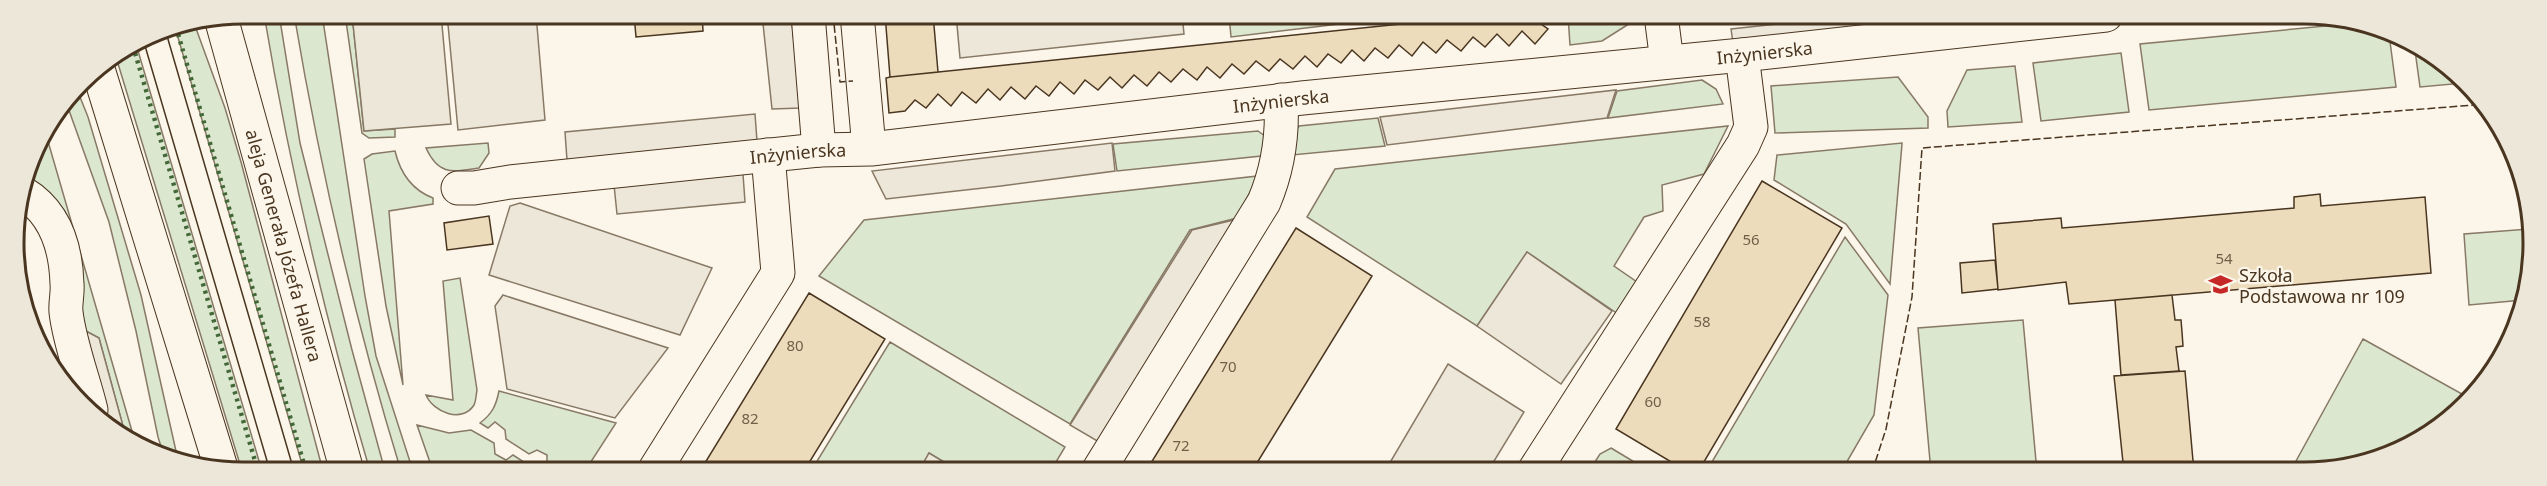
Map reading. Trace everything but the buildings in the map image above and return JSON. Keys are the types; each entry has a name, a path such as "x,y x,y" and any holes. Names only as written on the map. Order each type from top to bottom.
{"street":[{"path":"809,24 819,150"},
{"path":"858,24 869,148"},
{"path":"1661,24 1666,62"},
{"name":"Inżynierska","path":"458,188 819,150 869,148 1281,100 1742,55 2024,24"},
{"name":"aleja Generała Józefa Hallera","path":"223,25 344,462"},
{"path":"1540,462 1743,145 1751,127 1742,55"},
{"path":"100,77 219,461"},
{"path":"1104,462 1264,202 1277,166 1282,126 1281,100"},
{"path":"660,462 778,273 768,155"},
{"path":"29,197 39,204 51,218 64,249 68,286 65,311 88,398"}],"green space":[{"path":"266,24 281,24 300,143 383,462 367,462 338,357 297,187"},
{"path":"296,24 324,24 376,356 410,462 398,462 384,415 340,244 315,129"},
{"path":"346,24 353,24 364,131 395,129 395,137 369,138 362,133"},
{"path":"1230,24 1340,24 1231,37"},
{"path":"1569,24 1629,24 1602,41 1570,45"},
{"path":"2330,26 2347,28 2390,42 2396,87 2149,110 2140,44"},
{"path":"196,29 225,108 241,162 321,462 301,462 177,34 186,31"},
{"path":"138,51 259,462 239,462 118,63"},
{"path":"2121,53 2129,112 2041,121 2033,63"},
{"path":"2416,54 2454,84 2420,87"},
{"path":"2015,66 2022,122 1948,127 1947,111 1967,70"},
{"path":"1898,77 1928,117 1928,128 1775,133 1771,86"},
{"path":"1702,80 1716,89 1723,104 1608,118 1617,91"},
{"path":"80,97 141,295 176,451 161,446 158,437 136,331 109,222 69,110"},
{"path":"1378,118 1385,146 1292,155 1295,132 1299,126"},
{"path":"1728,126 1704,174 1662,185 1663,211 1644,217 1614,266 1637,282 1618,314 1527,252 1477,326 1307,217 1335,169"},
{"path":"1258,131 1269,139 1271,155 1117,171 1113,144"},
{"path":"48,143 132,433 123,426 99,338 82,329 82,283 77,245 61,210 33,181"},
{"path":"488,143 489,153 479,168 454,171 441,168 436,164 426,148"},
{"path":"1902,143 1890,284 1846,224 1774,180 1777,155"},
{"path":"395,151 408,179 419,190 433,198 433,204 389,211 403,385 386,306 364,159 372,154"},
{"path":"1258,176 1237,218 1190,230 1070,424 819,276 864,220"},
{"path":"2523,229 2523,257 2516,301 2469,305 2464,234"},
{"path":"1845,237 1888,295 1874,415 1847,462 1712,462"},
{"path":"460,278 477,390 476,400 469,411 455,415 441,411 426,395 453,400 443,281"},
{"path":"2023,320 2036,462 1930,462 1918,328"},
{"path":"2363,339 2462,394 2426,425 2388,445 2347,458 2295,462"},
{"path":"890,342 1065,447 1056,462 944,462 929,453 924,462 817,462"},
{"path":"499,391 616,423 591,462 547,462 547,455 537,450 529,454 506,439 505,430 495,422 488,428 480,423 488,416"},
{"path":"417,425 449,433 471,430 494,443 495,454 506,460 513,455 524,462 430,462"},
{"path":"1611,448 1634,462 1595,462 1600,454"}],"shaded area":[{"path":"353,24 442,24 451,124 364,131"},
{"path":"448,24 537,24 545,120 458,130"},
{"path":"763,24 792,24 801,108 772,109"},
{"path":"957,24 1183,24 1184,34 960,58"},
{"path":"1777,24 1906,24 1733,43 1731,29"},
{"path":"1616,90 1607,118 1387,145 1380,117"},
{"path":"755,114 757,141 567,160 565,132"},
{"path":"1112,143 1115,171 1001,186 886,199 872,171"},
{"path":"743,174 745,202 617,214 614,185"},
{"path":"520,203 712,268 680,335 489,275 510,206"},
{"path":"1238,219 1099,442 1070,425 1192,230"},
{"path":"1527,252 1612,311 1561,384 1477,326"},
{"path":"503,295 668,348 615,418 507,389 495,306"},
{"path":"82,329 99,338 123,426 103,412"},
{"path":"1448,364 1524,412 1493,462 1390,462"},
{"path":"929,453 944,462 924,462"}],"tram line":[{"path":"168,38 291,462"},
{"path":"145,47 267,462"}],"hedge":[{"path":"178,34 303,462"},
{"path":"135,52 255,462"}],"fence":[{"path":"834,24 840,82 853,81"},
{"path":"1875,462 1886,429 1912,297 1922,148 2474,105"}],"place":[{"name":"Szkoła Podstawowa nr 109","path":"2221,285"}]}
